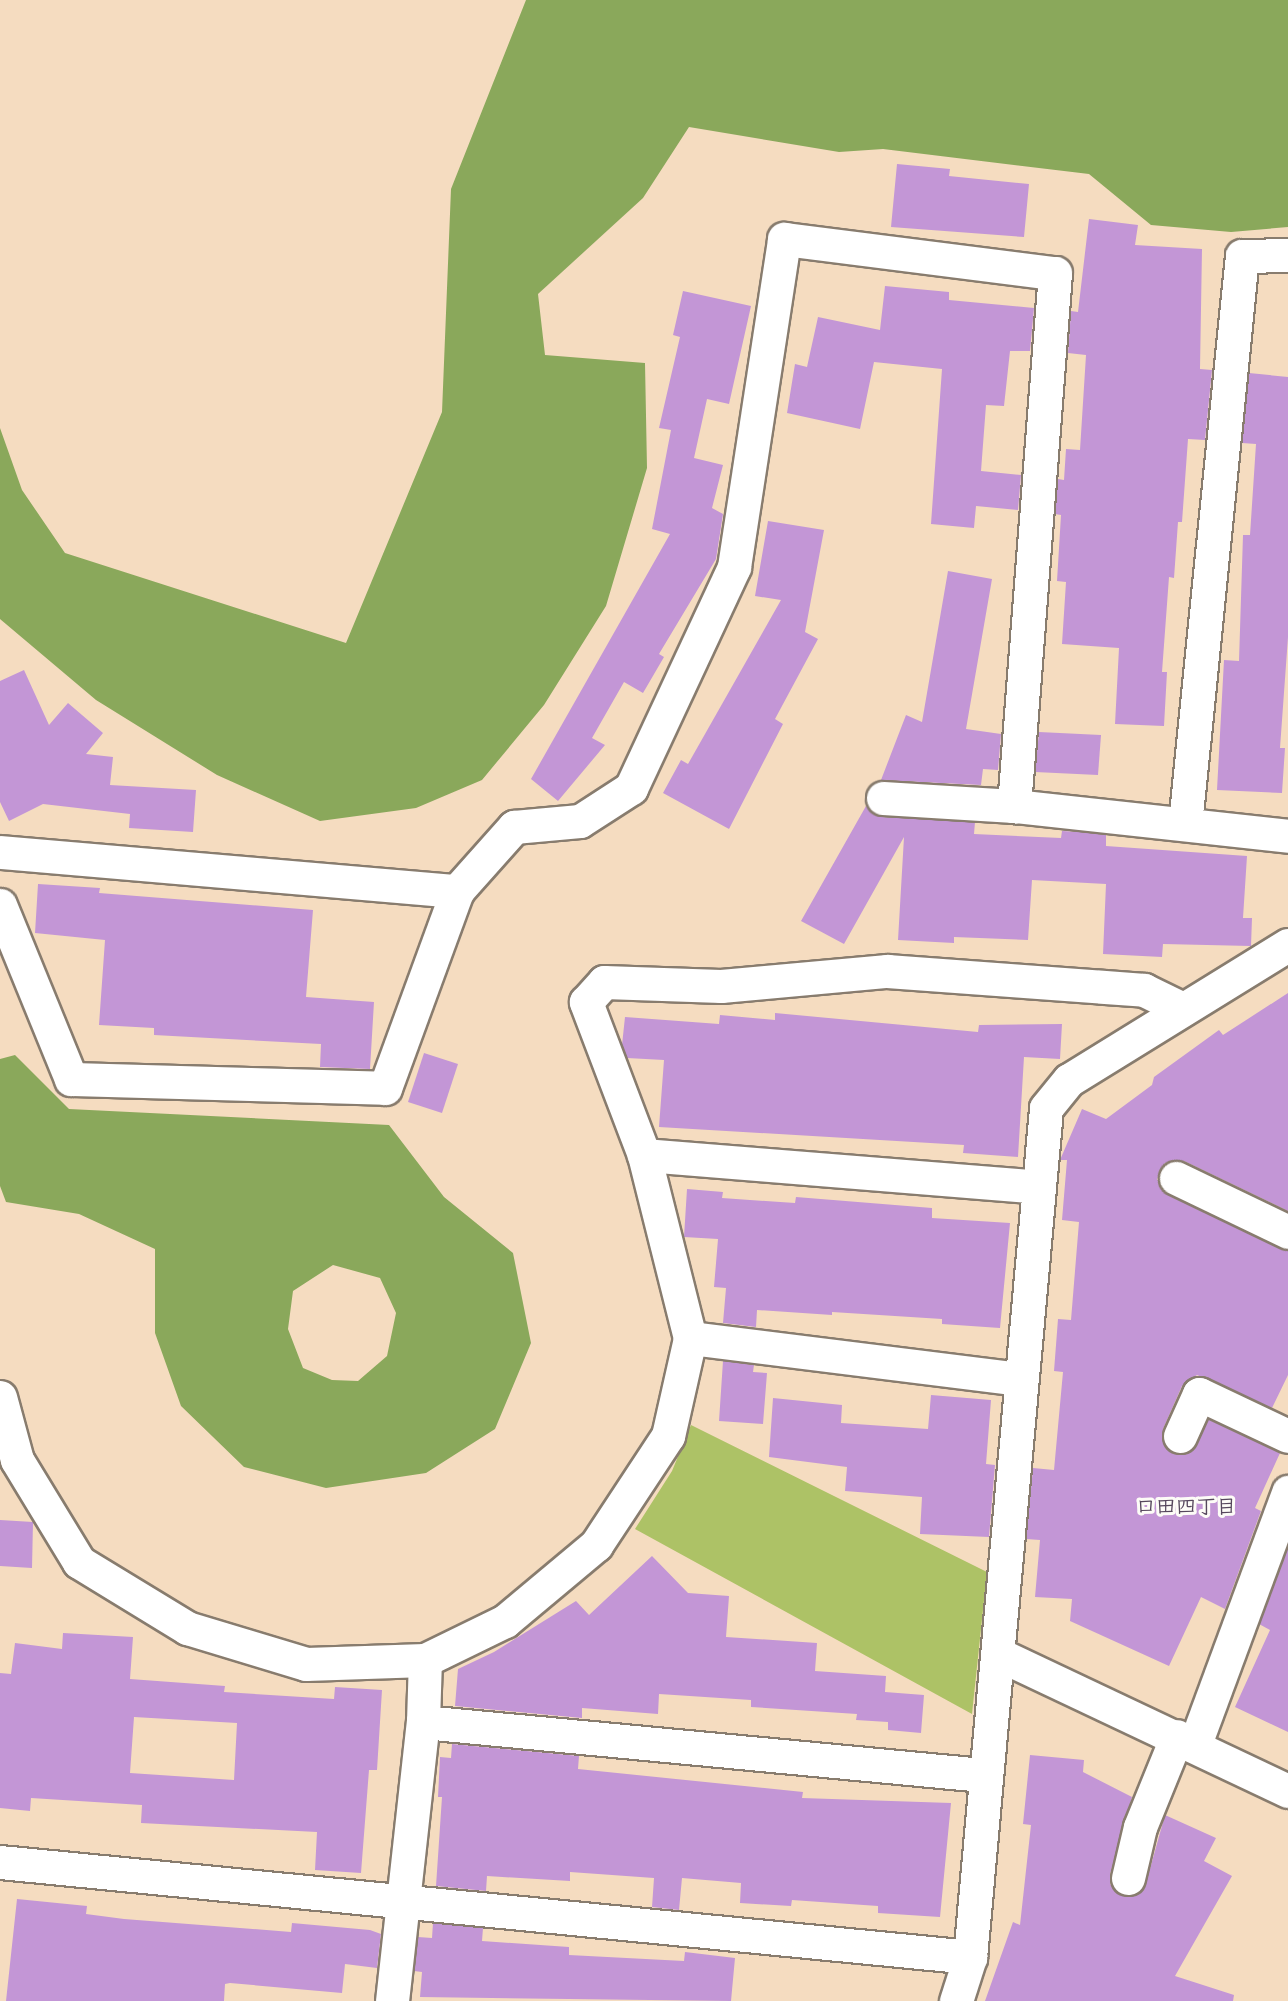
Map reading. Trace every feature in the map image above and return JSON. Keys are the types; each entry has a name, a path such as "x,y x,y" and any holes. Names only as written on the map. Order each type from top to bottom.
{"street":[{"path":"0,904 71,1079 385,1088 457,891 514,827 580,821 631,788 734,567 784,239 1055,273 1014,806"},
{"path":"1185,824 1242,256 1288,255"},
{"path":"883,798 1014,806 1288,836"},
{"path":"0,852 457,891"},
{"path":"956,2001 970,1957 983,1775 1000,1654 1020,1379 1046,1108 1069,1080 1288,945"},
{"path":"0,1397 9,1466 79,1562 187,1628 306,1664 425,1660 505,1620 596,1545 668,1436 690,1338 644,1155 586,1002 604,982 721,986 887,971 1143,990 1183,1009"},
{"path":"644,1155 1038,1187"},
{"path":"1176,1178 1288,1232"},
{"path":"690,1338 1020,1379"},
{"path":"1180,1436 1199,1394 1288,1436"},
{"path":"1128,1878 1140,1827 1186,1740 1287,1498"},
{"path":"1000,1654 1186,1740 1288,1791"},
{"path":"392,2001 423,1722 425,1660"},
{"path":"423,1722 983,1775"},
{"path":"0,1862 970,1957"}],"green space":[{"path":"526,0 1288,0 1288,227 1231,232 1151,225 1089,174 883,149 839,152 689,127 643,198 538,294 545,355 645,363 647,468 606,606 544,705 482,780 416,808 320,821 217,775 96,700 0,619 0,428 22,490 65,553 346,643 442,412 451,189"},
{"path":"15,1055 69,1109 389,1125 444,1197 513,1253 531,1343 495,1429 426,1473 326,1488 244,1467 181,1406 155,1333 155,1249 79,1214 6,1202 0,1186 0,1059","holes":["333,1265 380,1278 396,1313 387,1356 358,1381 332,1380 303,1368 288,1329 293,1291"]},
{"path":"691,1425 987,1572 972,1714 635,1529 672,1471"}],"building":[{"path":"897,164 950,169 949,176 1029,184 1024,237 891,227"},
{"path":"1089,219 1138,225 1135,245 1202,249 1200,369 1212,370 1205,440 1188,439 1182,522 1178,522 1174,578 1169,577 1162,672 1167,672 1164,726 1115,724 1119,648 1062,644 1066,582 1057,581 1061,515 1055,514 1058,479 1064,480 1066,449 1080,450 1086,355 1068,353 1071,311 1078,312"},
{"path":"885,286 949,292 949,300 1034,308 1030,351 1010,351 1004,406 986,405 981,471 1021,475 1018,510 976,506 974,528 931,524 942,369 874,362 860,429 787,413 795,364 807,367 818,317 880,330"},
{"path":"683,291 751,306 729,404 707,399 694,458 723,465 712,508 723,514 716,559 659,654 664,657 643,693 624,682 592,738 605,745 558,801 531,779 670,534 652,529 671,430 659,428 680,337 673,335"},
{"path":"1249,373 1288,377 1288,637 1280,748 1285,748 1282,793 1217,790 1224,660 1239,661 1243,535 1250,535 1256,444 1242,443"},
{"path":"768,521 824,530 805,632 818,639 775,719 783,724 729,829 663,793 681,760 688,764 781,600 755,596"},
{"path":"948,571 992,579 966,729 1001,734 998,770 983,769 981,785 881,780 906,715 922,722"},
{"path":"24,670 49,725 68,703 103,733 86,754 113,757 110,785 196,790 193,832 129,828 130,814 43,804 9,821 0,802 0,681"},
{"path":"1039,732 1101,735 1098,775 1035,772"},
{"path":"866,806 882,817 975,822 974,834 1061,838 1062,831 1083,832 1106,835 1106,846 1247,856 1243,918 1252,918 1251,946 1163,944 1162,957 1103,954 1106,884 1032,880 1028,940 954,937 954,943 898,940 904,837 844,944 801,921"},
{"path":"38,884 100,888 99,893 313,910 306,997 374,1002 370,1069 320,1067 321,1044 154,1035 154,1028 99,1025 105,940 35,933"},
{"path":"1288,993 1288,1211 1184,1161 1165,1163 1157,1179 1168,1195 1288,1251 1288,1375 1272,1408 1197,1375 1182,1386 1163,1429 1164,1446 1173,1453 1191,1451 1208,1419 1280,1453 1255,1508 1261,1511 1225,1609 1201,1597 1169,1666 1070,1621 1072,1599 1035,1597 1040,1540 1026,1539 1033,1468 1054,1470 1063,1372 1054,1371 1058,1319 1071,1320 1079,1222 1062,1220 1067,1160 1060,1160 1082,1109 1106,1119 1152,1085 1154,1077 1219,1030 1223,1035"},
{"path":"775,1013 978,1032 979,1025 1062,1024 1060,1059 1024,1057 1018,1157 963,1153 964,1145 659,1127 664,1060 627,1058 622,1045 625,1017 719,1024 720,1015 775,1020"},
{"path":"424,1053 458,1064 442,1113 408,1102"},
{"path":"687,1189 723,1192 722,1198 795,1203 796,1197 932,1208 932,1218 1010,1223 1000,1328 942,1324 942,1319 757,1310 756,1327 723,1323 726,1288 714,1287 718,1239 684,1237"},
{"path":"723,1361 754,1365 753,1372 767,1373 763,1424 719,1421"},
{"path":"931,1395 991,1400 986,1464 995,1465 989,1537 920,1534 922,1497 845,1491 847,1467 769,1457 773,1398 842,1405 841,1423 928,1429"},
{"path":"0,1520 33,1522 32,1568 0,1566"},
{"path":"1288,1546 1288,1732 1235,1707 1270,1630 1259,1624"},
{"path":"652,1556 688,1593 729,1596 726,1637 817,1643 815,1671 886,1676 885,1692 924,1695 921,1733 888,1730 888,1722 856,1720 857,1714 751,1707 751,1700 659,1694 658,1714 582,1708 582,1718 455,1706 458,1669 494,1652 576,1601 589,1615"},
{"path":"63,1633 133,1637 130,1679 225,1686 224,1692 334,1699 335,1687 382,1690 377,1770 369,1770 361,1873 315,1870 317,1832 141,1823 142,1805 31,1798 30,1811 0,1808 0,1673 11,1674 15,1643 62,1649","holes":["134,1717 237,1723 234,1780 130,1773"]},
{"path":"452,1744 579,1756 578,1769 803,1792 802,1798 951,1803 940,1917 878,1913 878,1906 792,1900 791,1906 740,1903 741,1883 682,1878 679,1910 652,1907 654,1878 570,1872 570,1881 487,1876 486,1891 436,1886 442,1797 438,1797 440,1757 451,1758"},
{"path":"1030,1755 1084,1760 1083,1772 1132,1797 1110,1874 1110,1884 1123,1896 1134,1896 1146,1883 1165,1815 1216,1838 1204,1861 1232,1876 1175,1976 1234,1995 1233,2001 985,2001 1013,1922 1020,1925 1031,1825 1023,1824"},
{"path":"17,1899 87,1906 86,1914 124,1919 291,1932 292,1923 370,1930 381,1934 377,1968 345,1964 342,1993 230,1983 225,1984 224,2001 6,2001"},
{"path":"433,1923 483,1928 482,1941 569,1947 569,1955 684,1961 685,1952 735,1958 731,2001 420,1997 422,1972 414,1971 418,1937 432,1938"}],"district":[{"name":"口田四丁目","path":"1186,1507"}]}
